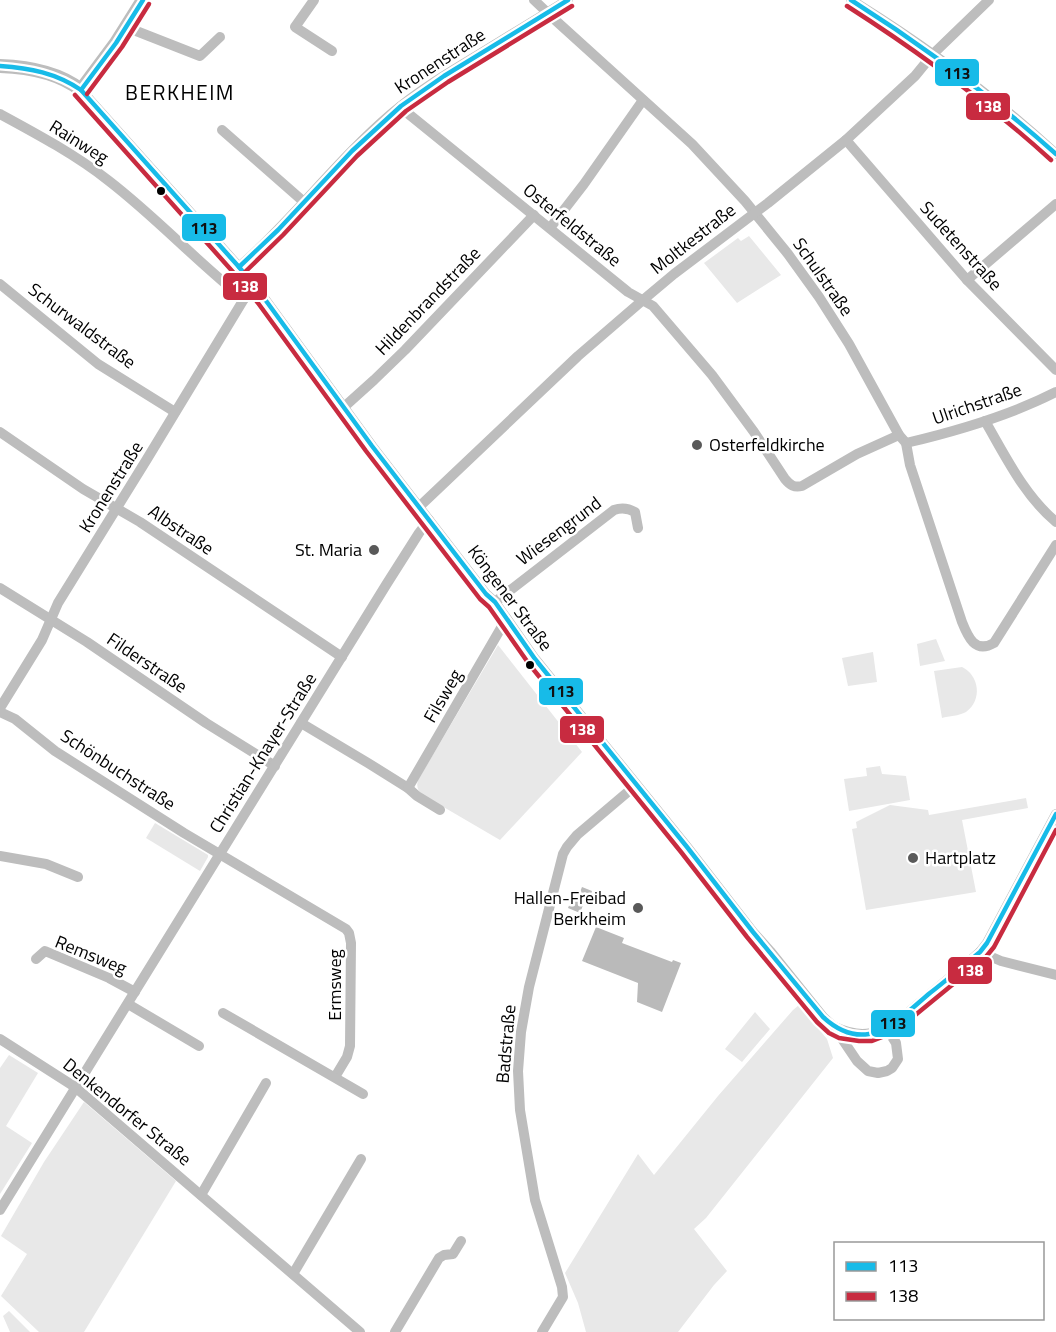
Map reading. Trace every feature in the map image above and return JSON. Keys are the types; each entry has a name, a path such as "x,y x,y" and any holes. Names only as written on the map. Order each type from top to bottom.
{"street":[{"path":"0,66 47,73 81,90 108,55 143,0"},
{"path":"314,0 295,27 332,51"},
{"name":"Schulstraße","path":"534,0 716,168 798,267 828,310 903,439 962,622 969,638 975,644 986,646 994,643 1056,545"},
{"name":"Kronenstraße","path":"239,267 400,106 437,80 568,0"},
{"path":"852,0 933,54 1056,154"},
{"name":"Moltkestraße","path":"419,507 578,356 643,300 846,140 915,76 933,54 989,0"},
{"path":"126,27 200,56 220,37"},
{"name":"Köngener Straße","path":"81,90 256,288 535,658 753,932 823,1017 834,1027 861,1066 868,1071 878,1073 892,1068 898,1059 897,1043 886,1027"},
{"path":"550,228 643,100"},
{"name":"Osterfeldstraße","path":"400,106 628,291 652,306 712,375 788,483 802,486"},
{"name":"Rainweg","path":"0,114 58,147 108,180 244,299"},
{"path":"222,130 304,202"},
{"name":"Sudetenstraße","path":"846,140 967,280 1056,370"},
{"path":"967,280 1056,204"},
{"name":"Hildenbrandstraße","path":"344,407 405,350 534,215"},
{"name":"Schurwaldstraße","path":"0,284 98,364 175,412"},
{"name":"Kronenstraße","path":"0,710 42,640 58,603 244,299 256,288"},
{"name":"Ulrichstraße","path":"802,486 874,445 943,434 985,421 1056,392"},
{"path":"985,421 1030,496 1056,522"},
{"name":"Albstraße","path":"0,432 66,478 140,522 342,657"},
{"name":"Wiesengrund","path":"495,602 614,510 623,508 635,513 638,528"},
{"name":"Christian-Knayer-Straße","path":"0,1210 429,520"},
{"name":"Filderstraße","path":"0,588 87,642 275,766"},
{"name":"Filsweg","path":"408,788 507,620"},
{"name":"Schönbuchstraße","path":"0,710 55,751 220,854"},
{"path":"301,723 440,810"},
{"name":"Badstraße","path":"542,1332 563,1298 562,1287 535,1200 520,1110 518,1071 523,1022 535,962 563,854 577,835 636,785"},
{"path":"834,1027 860,1034 869,1034 886,1027 904,1016 980,952 1056,814"},
{"name":"Ermsweg","path":"220,854 342,926 349,933 351,943 350,1046 347,1057 335,1077"},
{"path":"0,856 46,864 78,877"},
{"name":"Remsweg","path":"36,959 45,951 109,978 135,992"},
{"path":"980,952 1001,961 1056,975"},
{"path":"128,1004 200,1046"},
{"path":"223,1013 363,1094"},
{"name":"Denkendorfer Straße","path":"0,1039 75,1087 360,1332"},
{"name":"Denkendorfer Straße","path":"201,1195 266,1083"},
{"path":"293,1274 361,1159"},
{"path":"395,1332 439,1258 453,1254 461,1242"}],"shaded area":[{"path":"749,236 781,275 737,303 704,263 738,238 741,241"},
{"path":"936,639 945,661 920,666 917,644"},
{"path":"498,645 582,752 500,840 423,795 417,785"},
{"path":"873,652 877,682 848,686 842,658"},
{"path":"962,667 968,671 975,682 977,695 975,701 966,712 942,718 934,671"},
{"path":"880,766 882,774 906,776 910,800 849,811 844,779 867,776 866,768"},
{"name":"Hartplatz","path":"1026,798 1028,808 962,820 976,892 866,910 852,829 857,828 856,822 890,805 928,810 929,815"},
{"path":"155,823 208,855 200,871 146,838"},
{"path":"582,887 592,891 589,901 585,900 580,913 568,908 573,896 578,897"},
{"path":"596,927 624,938 622,943 672,962 673,960 681,963 662,1012 637,1002 638,983 582,961"},
{"path":"799,1005 827,1039 833,1058 706,1218 694,1229 727,1271 678,1332 586,1332 578,1303 565,1273 638,1154 654,1175 718,1096"},
{"path":"755,1012 770,1029 742,1062 725,1049"},
{"path":"9,1055 38,1073 6,1126 32,1143 0,1194 0,1068"},
{"path":"84,1102 176,1181 84,1332 39,1332 1,1296 27,1254 1,1236 44,1162"},
{"path":"9,1311 30,1332 10,1332 3,1316"}],"transit line":[{"name":"113","path":"81,90 116,43 143,0"},
{"name":"113","path":"239,267 278,230 352,151 401,106 444,76 568,0"},
{"name":"113","path":"851,0 905,35 957,73 1056,154"},
{"name":"138","path":"87,94 122,47 149,4"},
{"name":"138","path":"244,273 357,156 406,111 448,82 572,6"},
{"name":"138","path":"847,6 952,78 1051,160"},
{"name":"113","path":"0,66 42,72 62,79 81,90 239,267 372,446 486,594 495,602 535,659 753,932 823,1017 833,1025 844,1031 862,1035 877,1032 901,1017 980,952 1056,814"},
{"name":"138","path":"75,95 258,303 366,451 480,599 489,607 529,664 747,937 817,1022 829,1033 839,1038 859,1041 872,1041 890,1034 985,958 994,947 1056,830"}],"place":[{"name":"Osterfeldkirche","path":"697,445"},
{"name":"St. Maria","path":"374,550"},
{"name":"Hartplatz","path":"913,858"},
{"name":"Hallen-Freibad Berkheim","path":"638,908"}],"district":[{"name":"BERKHEIM","path":"180,93"}]}
